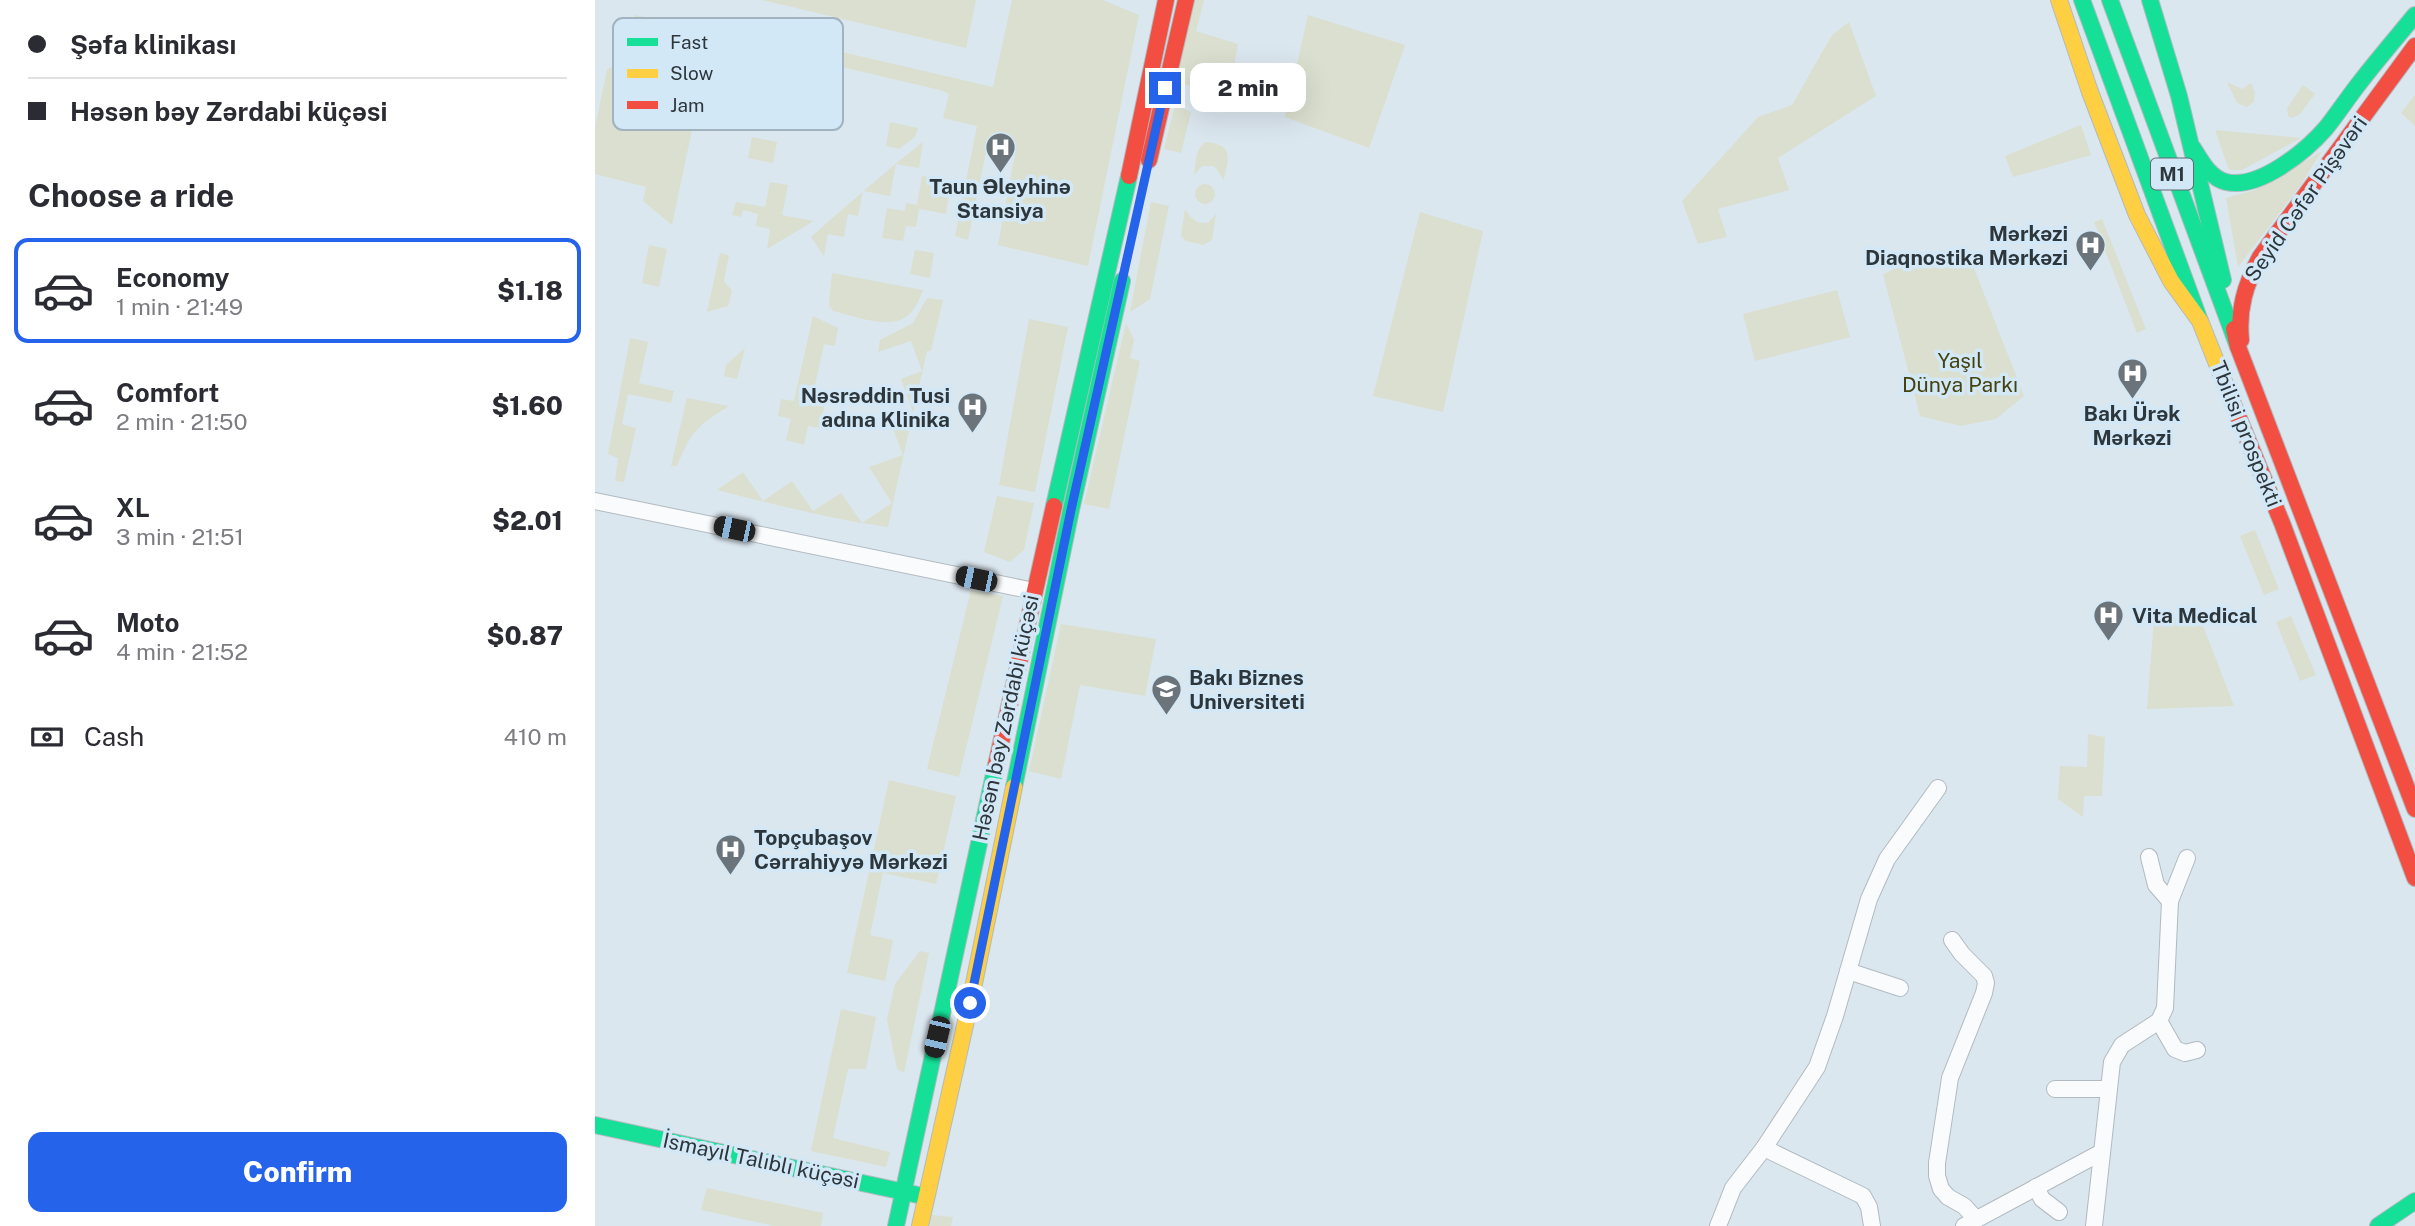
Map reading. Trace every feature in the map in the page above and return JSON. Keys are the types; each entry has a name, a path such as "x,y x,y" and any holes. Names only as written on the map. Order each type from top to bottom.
{"main road":[{"name":"Həsən bəy Zərdabi küçəsi","path":"896,1226 994,768 1119,222 1166,0"},
{"name":"Həsən bəy Zərdabi küçəsi","path":"920,1226 970,1003 1069,522 1186,0"},
{"name":"Tbilisi prospekti","path":"2059,0 2091,96 2154,252 2172,285 2200,321 2282,523 2415,878"},
{"name":"M1","path":"2082,0 2200,321"},
{"name":"M1","path":"2110,0 2238,347"},
{"name":"Tbilisi prospekti","path":"2150,0 2192,148 2238,347 2415,809"},
{"name":"Seyid Cəfər Pişəvəri","path":"2192,148 2204,165 2226,182 2241,183 2253,180 2307,147 2324,130 2415,16"},
{"name":"Seyid Cəfər Pişəvəri","path":"2246,366 2239,311 2249,276 2260,257 2415,46"},
{"path":"2363,78 2381,92"},
{"path":"994,768 1018,772"},
{"path":"989,794 1012,799"},
{"name":"İsmayıl Talıblı küçəsi","path":"595,1125 927,1196"},
{"path":"2378,1226 2412,1204"}],"street":[{"path":"595,500 1034,591"},
{"path":"1718,1226 1734,1188 1764,1148 1817,1067 1869,899 1887,859 1938,788"},
{"path":"2149,857 2156,885 2170,901"},
{"path":"2094,1226 2112,1062 2122,1045 2159,1021 2165,1008 2170,901 2187,858"},
{"path":"1952,940 1984,976 1986,983 1985,993 1950,1078 1937,1163 1941,1189 1964,1206 1970,1223 2102,1152"},
{"path":"1848,971 1900,988"},
{"path":"2159,1021 2175,1049 2185,1053 2197,1050"},
{"path":"2055,1089 2108,1089"},
{"path":"1764,1148 1863,1196 1869,1207 1872,1226"},
{"path":"2036,1187 2042,1199 2059,1212"}],"green space":[{"path":"762,0 976,0 966,48"},
{"path":"1012,0 1103,0 1139,15 1088,266 998,245 1016,148 988,142 968,240 955,236 977,126 943,118 949,94 843,67 843,52 993,87"},
{"path":"1195,0 1204,0 1196,31 1238,44 1228,100 1174,80"},
{"path":"1308,15 1405,45 1369,148 1285,117"},
{"path":"1849,22 1876,96 1778,158 1789,190 1718,209 1727,237 1698,244 1682,201 1758,117 1792,105 1832,35"},
{"path":"613,66 613,130 692,130 672,225 643,201 646,187 595,174 595,127 607,70"},
{"path":"2227,82 2242,89 2251,83 2255,92 2254,102 2247,107 2237,103"},
{"path":"2303,85 2315,94 2300,114 2293,118 2288,116 2287,108"},
{"path":"2415,95 2415,126 2401,113"},
{"path":"1175,105 1191,112 1181,153 1164,149"},
{"path":"890,122 918,128 915,137 899,149 886,146"},
{"path":"2081,125 2091,155 2013,177 2005,156"},
{"path":"2215,130 2301,138 2242,170 2229,170"},
{"path":"752,137 777,142 773,163 748,158"},
{"path":"923,142 919,168 896,164"},
{"path":"1206,142 1222,146 1227,154 1224,180 1214,166 1202,166 1194,175 1198,152"},
{"path":"2322,151 2300,186 2238,267 2226,198 2255,190"},
{"path":"895,165 890,196 863,191"},
{"path":"922,176 951,181 946,214 919,209 916,227 906,226 903,241 882,238 887,208 905,211 906,203 917,205"},
{"path":"770,182 788,185 782,215 814,221 767,249 770,229 756,226 758,214 743,210 741,217 732,215 736,202 765,207"},
{"path":"1201,184 1209,184 1215,194 1209,204 1201,204 1195,198 1195,190"},
{"path":"863,192 858,216 848,214 844,237 828,234 824,256 811,237"},
{"path":"1151,202 1169,206 1150,299 1130,312"},
{"path":"1185,209 1192,218 1201,223 1209,222 1216,214 1212,240 1203,245 1186,241 1181,236"},
{"path":"1420,212 1483,231 1443,412 1373,396"},
{"path":"2102,219 2146,329 2137,333 2094,222"},
{"path":"649,245 667,249 659,287 642,283"},
{"path":"915,250 934,253 930,278 910,274"},
{"name":"Yaşıl Dünya Parkı","path":"1941,250 1968,253 2024,396 1996,419 1961,426 1920,416 1883,274"},
{"path":"720,253 729,255 724,281 732,291 728,306 707,312"},
{"path":"832,273 923,290 906,317 886,322 864,319 833,311 829,305"},
{"path":"1837,290 1850,337 1755,361 1743,314"},
{"path":"927,298 943,300 931,351 927,351 888,527 862,523 892,503 869,467 903,455 890,421 913,412 901,379 922,371 911,341 878,352 880,340 913,323"},
{"path":"813,316 838,328 835,346 824,344 813,394 826,397 820,428 808,426 804,445 786,440 791,419 778,416 781,399 794,401"},
{"path":"1029,319 1068,327 1035,492 999,485"},
{"path":"1126,323 1134,340 1130,358 1140,361 1109,509 1084,504"},
{"path":"630,338 648,342 639,383 674,391 671,403 628,394 622,424 636,428 624,482 615,481 618,458 608,454"},
{"path":"745,348 737,379 724,376 726,365"},
{"path":"687,398 729,406 696,430 677,466 671,466"},
{"path":"743,472 763,501 792,481 813,511 841,493 862,523 802,511 717,490"},
{"path":"997,496 1034,503 1024,550 1010,562 984,552"},
{"path":"2255,530 2279,589 2264,595 2240,536"},
{"path":"971,590 1003,596 959,777 927,769"},
{"path":"2199,615 2234,706 2147,709 2154,618"},
{"path":"2291,616 2316,675 2300,681 2276,622"},
{"path":"1061,624 1156,639 1145,696 1080,685 1061,779 1029,771"},
{"path":"2088,734 2105,737 2102,796 2084,796 2083,817 2058,799 2060,766 2087,767"},
{"path":"889,780 956,796 936,884 883,873 870,935 893,940 885,981 847,973"},
{"path":"920,951 929,953 904,1073 897,1069 887,1019 895,984"},
{"path":"841,1009 876,1017 866,1069 848,1069 833,1138 890,1152 886,1167 811,1151"},
{"path":"707,1188 823,1213 821,1226 774,1226 701,1210"},
{"path":"932,1215 953,1217 951,1226 930,1226"}],"traffic: fast":[{"path":"2082,0 2200,321"},
{"path":"2110,0 2238,347"},
{"path":"2150,0 2179,96 2223,280"},
{"path":"2193,148 2211,173 2226,182 2253,180 2281,167 2326,128 2415,15"},
{"path":"1054,506 1129,176"},
{"path":"1014,787 1122,281"},
{"path":"896,1226 996,765"},
{"path":"595,1125 918,1195"},
{"path":"2378,1226 2415,1201"}],"traffic: slow":[{"path":"2059,0 2090,92 2137,215 2171,281 2200,321 2231,399"},
{"path":"920,1226 970,1003 1014,787"}],"traffic: jam":[{"path":"1129,176 1166,0"},
{"path":"1149,160 1186,0"},
{"path":"2241,340 2244,297 2260,257 2415,46"},
{"path":"2234,329 2238,347 2415,809"},
{"path":"2231,399 2282,523 2415,878"},
{"path":"996,765 1054,506"}],"place":[{"name":"Taun Əleyhinə Stansiya","path":"1000,174"},
{"name":"Mərkəzi Diaqnostika Mərkəzi","path":"2091,273"},
{"name":"Bakı Ürək Mərkəzi","path":"2132,401"},
{"name":"Nəsrəddin Tusi adına Klinika","path":"973,435"},
{"name":"Vita Medical","path":"2109,643"},
{"name":"Bakı Biznes Universiteti","path":"1166,717"},
{"name":"Topçubaşov Cərrahiyyə Mərkəzi","path":"731,877"}],"route":[{"path":"970,1003 1071,510 1165,88"}]}
